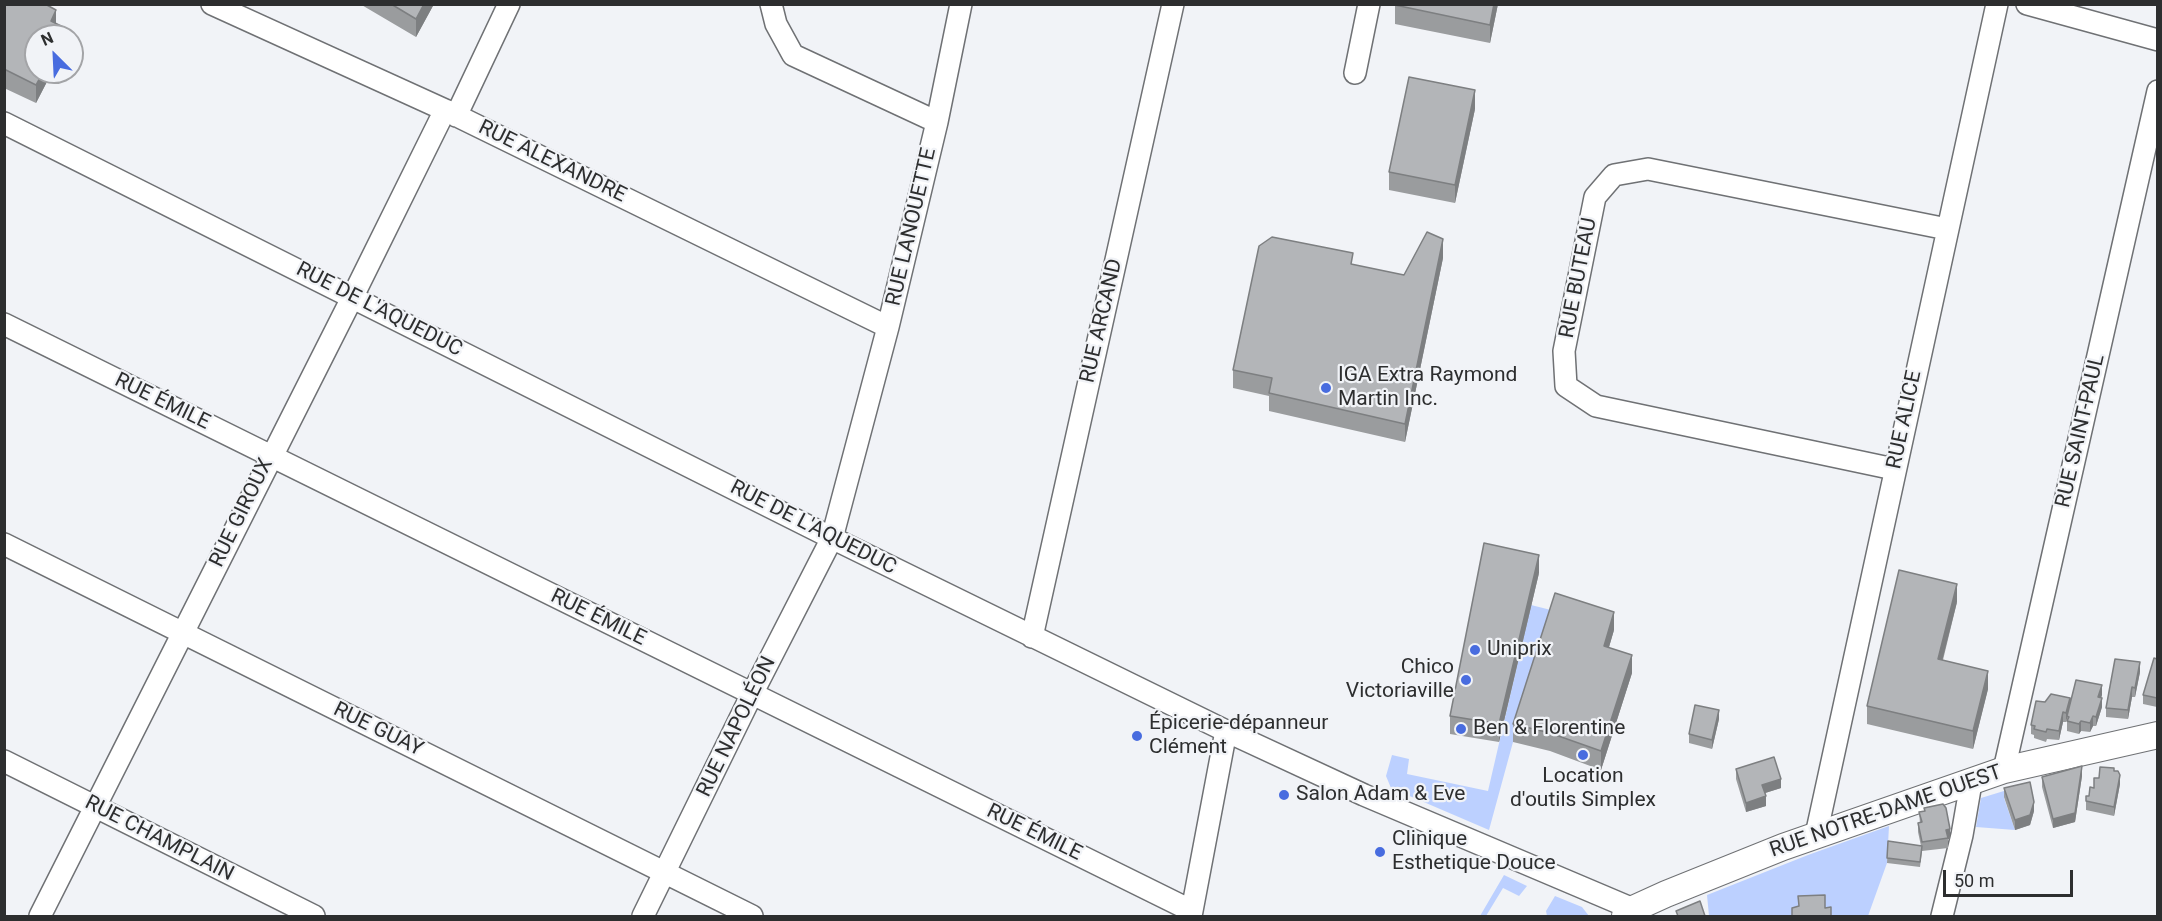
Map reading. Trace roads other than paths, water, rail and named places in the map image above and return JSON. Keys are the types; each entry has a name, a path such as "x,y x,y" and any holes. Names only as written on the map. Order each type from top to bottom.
{"street":[{"name":"RUE ALEXANDRE","path":"212,4 450,113 888,327"},
{"name":"RUE GIROUX","path":"40,916 353,296 509,4"},
{"name":"RUE LANOUETTE","path":"771,4 776,24 793,55 936,122 888,327 832,538"},
{"path":"936,122 961,4"},
{"name":"RUE ARCAND","path":"1032,637 1173,4"},
{"path":"1355,73 1369,4"},
{"name":"RUE ALICE","path":"1816,835 1997,4"},
{"path":"2027,4 2157,40"},
{"name":"RUE SAINT-PAUL","path":"2004,770 2157,91"},
{"name":"RUE DE L'AQUEDUC","path":"4,123 1032,637 1364,795 1629,913"},
{"name":"RUE BUTEAU","path":"1894,469 1596,406 1566,386 1564,351 1594,197 1614,175 1648,169 1947,229"},
{"name":"RUE ÉMILE","path":"4,324 1191,914"},
{"name":"RUE NAPOLÉON","path":"643,916 832,538"},
{"name":"RUE GUAY","path":"4,544 752,916"},
{"path":"1191,914 1226,731"},
{"name":"RUE NOTRE-DAME OUEST","path":"1629,913 1727,869 1816,835 2004,770 2157,735"},
{"name":"RUE CHAMPLAIN","path":"4,761 314,916"},
{"path":"1942,916 1962,835 1971,783"}],"place":[{"name":"IGA Extra Raymond Martin Inc.","path":"1326,388"},
{"name":"Uniprix","path":"1475,650"},
{"name":"Chico Victoriaville","path":"1466,680"},
{"name":"Ben & Florentine","path":"1461,729"},
{"name":"Épicerie-dépanneur Clément","path":"1137,736"},
{"name":"Location d'outils Simplex","path":"1583,755"},
{"name":"Salon Adam & Eve","path":"1284,795"},
{"name":"Clinique Esthetique Douce","path":"1380,852"}]}
